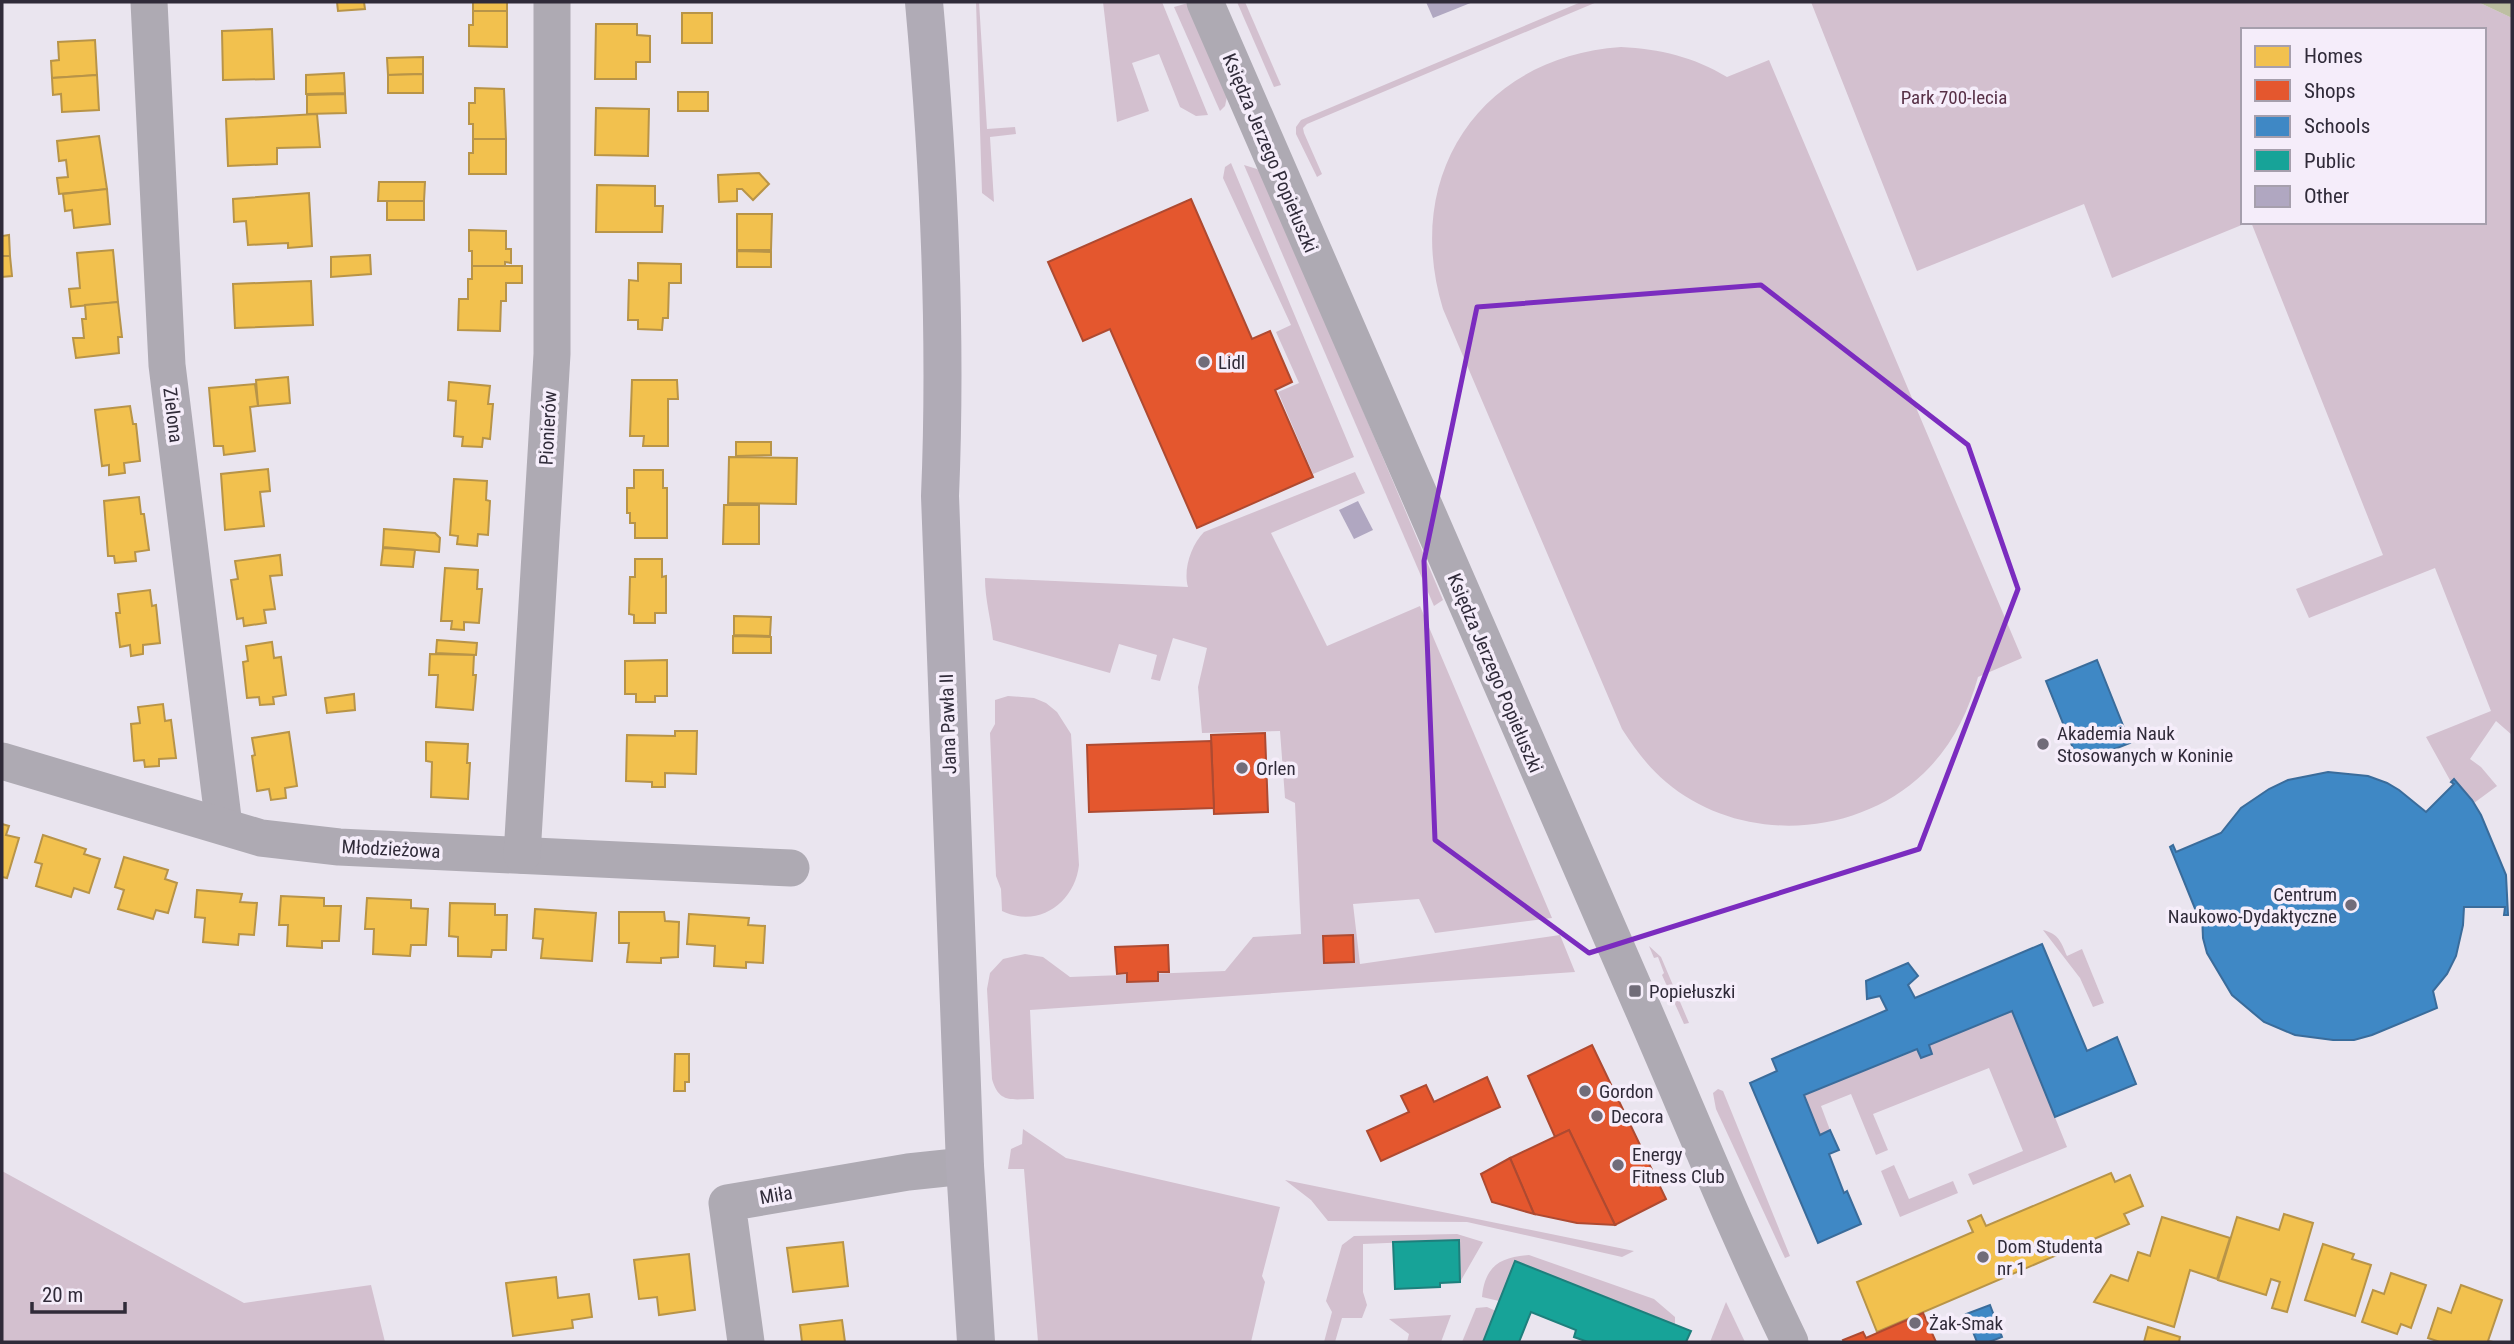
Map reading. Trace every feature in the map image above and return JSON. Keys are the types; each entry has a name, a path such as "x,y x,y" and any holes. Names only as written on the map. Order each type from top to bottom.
{"main road":[{"name":"Jana Pawła II","path":"924,2 933,105 944,401 940,496 965,1166 976,1342"},
{"name":"Jana Pawła II","path":"933,105 942,2"}],"street":[{"name":"Zielona","path":"149,2 167,365 224,826"},
{"name":"Pionierów","path":"522,855 552,354 552,2"},
{"name":"Księdza Jerzego Popiełuszki","path":"1205,2 1659,1050 1790,1342"},
{"name":"Młodzieżowa","path":"2,761 261,838 339,847 791,868"},
{"name":"Miła","path":"746,1342 727,1203 908,1172 965,1166"}],"highlighted area":[{"path":"1761,285 1968,445 2018,589 1919,849 1589,953 1435,840 1424,561 1477,307"}],"green space":[{"path":"976,2 979,2 987,129 1015,127 1016,134 990,137 994,202 982,193"},
{"path":"1103,2 1162,2 1208,115 1196,116 1180,107 1159,54 1132,63 1149,111 1117,122"},
{"path":"1237,2 1245,2 1281,85 1274,87"},
{"path":"1581,2 1597,2 1307,124 1303,128 1304,133 1322,174 1317,177 1296,134 1296,127 1301,120"},
{"name":"Park 700-lecia","path":"1811,2 2478,2 2512,18 2512,735 2496,721 2470,759 2481,767 2497,786 2474,803 2454,779 2451,782 2426,737 2491,711 2435,568 2309,618 2296,589 2383,555 2252,224 2486,224 2486,28 2241,28 2241,224 2244,224 2112,278 2084,204 1917,271"},
{"path":"1188,3 1227,97 1225,106 1220,111 1174,7"},
{"path":"1621,47 1676,55 1727,77 1769,60 2022,658 1978,677 1958,728 1934,763 1896,795 1865,811 1831,821 1796,826 1762,824 1727,816 1695,802 1666,782 1637,751 1622,729 1443,309 1433,260 1434,213 1444,170 1464,132 1492,99 1528,73 1571,56"},
{"path":"1231,163 1354,457 1313,474 1278,392 1299,383 1276,332 1291,325 1223,178 1225,167"},
{"path":"1244,165 1257,169 1264,176 1443,600 1434,606"},
{"path":"1355,472 1365,493 1271,533 1327,646 1420,606 1552,918 1435,933 1419,899 1353,904 1360,964 1560,935 1575,972 1030,1010 1034,1099 1003,1096 998,1093 992,1079 987,989 990,973 1003,959 1025,954 1043,957 1070,977 1225,971 1253,937 1301,934 1295,803 1285,798 1280,731 1202,733 1198,687 1207,648 1173,638 1160,681 1151,679 1157,655 1119,644 1110,673 993,640 985,578 1188,587 1189,558 1204,532"},
{"path":"1008,696 1034,698 1046,703 1057,712 1071,734 1079,865 1076,878 1063,901 1053,909 1029,917 1002,911 1001,889 996,876 990,733 995,724 995,700"},
{"path":"2043,930 2056,936 2067,956 2082,949 2104,1003 2093,1007 2080,978"},
{"path":"1649,946 1661,957 1689,1023 1684,1024 1662,975 1664,973 1658,957 1654,958"},
{"path":"2012,1011 2067,1147 1973,1185 1968,1174 2023,1151 1989,1068 1873,1114 1888,1150 1876,1155 1851,1094 1821,1106 1830,1130 1820,1135 1804,1095 1917,1049 1921,1058 1932,1054 1929,1045"},
{"path":"1718,1089 1723,1091 1790,1256 1785,1258 1716,1109 1713,1093"},
{"path":"1023,1129 1066,1158 1280,1207 1262,1276 1265,1282 1251,1342 1038,1342 1024,1169 1008,1169 1011,1149 1022,1144"},
{"path":"1894,1165 1909,1199 1953,1181 1958,1193 1900,1217 1881,1171"},
{"path":"2,1171 244,1303 371,1285 385,1342 2,1342"},
{"path":"1285,1180 1634,1251 1622,1257 1467,1222 1328,1221 1311,1200"},
{"path":"1457,1234 1483,1242 1460,1282 1459,1240 1363,1244 1363,1292 1367,1305 1362,1318 1342,1318 1335,1342 1324,1342 1332,1312 1326,1301 1342,1245 1354,1236"},
{"path":"1529,1255 1654,1299 1675,1317 1675,1325 1515,1262 1499,1301 1482,1297 1487,1278 1496,1265 1510,1258"},
{"path":"1726,1302 1745,1342 1710,1342"},
{"path":"1487,1307 1496,1311 1483,1342 1462,1342 1476,1308"},
{"path":"1451,1315 1441,1342 1407,1342 1409,1334 1389,1319"}],"shaded area":[{"path":"2478,2 2512,2 2512,18"}],"building: Homes":[{"path":"337,2 364,2 365,9 338,11"},
{"path":"473,2 507,2 507,11 473,11"},
{"path":"473,11 507,11 507,47 469,46 469,25 473,25"},
{"path":"682,13 712,13 712,43 682,43"},
{"path":"596,24 637,24 637,35 650,36 650,62 636,62 636,79 595,79"},
{"path":"272,29 274,79 223,80 222,31"},
{"path":"95,40 97,75 52,78 51,61 59,60 58,42"},
{"path":"423,57 423,74 388,75 387,58"},
{"path":"344,73 345,93 306,94 306,75"},
{"path":"423,74 423,93 388,93 388,75"},
{"path":"97,75 99,110 62,112 61,94 53,95 52,78"},
{"path":"475,88 504,89 506,139 473,139 473,124 469,124 469,103 475,103"},
{"path":"678,92 708,92 708,111 678,111"},
{"path":"345,94 346,113 307,114 307,95"},
{"path":"596,108 649,109 648,156 595,155"},
{"path":"317,114 320,147 277,148 277,164 228,166 226,119"},
{"path":"99,136 107,189 59,194 57,178 68,177 66,160 59,161 57,141"},
{"path":"473,139 506,139 506,174 469,174 469,153 473,153"},
{"path":"759,173 769,184 753,200 742,189 737,189 737,201 719,202 718,175"},
{"path":"379,182 425,182 424,201 378,201"},
{"path":"597,185 655,186 655,206 663,206 662,232 596,232"},
{"path":"107,189 110,224 74,228 72,210 65,211 63,194"},
{"path":"309,193 312,246 288,248 288,243 248,245 246,221 234,222 233,199"},
{"path":"387,201 424,201 424,220 387,220"},
{"path":"737,214 772,214 771,250 737,250"},
{"path":"469,230 506,231 506,249 511,249 511,263 505,262 505,266 472,266"},
{"path":"9,235 10,256 2,256 2,236"},
{"path":"113,250 118,302 71,307 69,289 80,288 77,253"},
{"path":"737,251 771,252 771,267 737,267"},
{"path":"370,255 371,274 331,277 331,257"},
{"path":"2,256 10,256 12,276 2,277"},
{"path":"638,263 681,264 681,283 669,283 668,318 663,318 662,330 638,329 638,320 628,320 629,280 638,281"},
{"path":"472,266 522,266 522,283 506,283 506,301 501,301 500,331 458,330 459,299 468,299 468,279 472,279"},
{"path":"311,281 313,325 235,328 233,284"},
{"path":"118,302 122,337 118,337 119,353 76,358 73,338 84,338 82,319 86,319 85,305"},
{"path":"288,377 290,403 258,406 256,380"},
{"path":"632,380 677,380 678,399 668,399 668,446 643,446 644,436 630,436"},
{"path":"449,382 490,386 488,404 493,404 490,439 483,438 482,447 462,446 463,437 454,436 456,401 448,400"},
{"path":"255,384 258,406 250,407 255,451 224,455 223,446 214,446 209,388"},
{"path":"130,406 133,424 136,424 140,461 124,463 125,473 109,475 109,465 102,466 95,410"},
{"path":"736,442 771,442 771,455 736,456"},
{"path":"729,457 797,458 796,504 728,503"},
{"path":"268,469 270,491 260,492 264,526 225,530 221,474"},
{"path":"634,470 663,470 663,488 667,488 667,538 635,538 635,523 630,523 630,513 627,513 627,488 634,488"},
{"path":"454,479 487,481 486,500 490,501 488,535 478,534 477,546 457,544 458,536 450,535"},
{"path":"139,497 149,550 135,552 136,561 115,563 114,556 108,556 104,501"},
{"path":"724,505 759,505 759,544 723,544"},
{"path":"384,529 435,533 440,538 439,552 383,547"},
{"path":"383,548 415,550 413,567 381,565"},
{"path":"280,555 282,575 270,576 275,609 264,610 266,623 244,626 243,618 237,619 231,580 238,579 235,561"},
{"path":"635,559 662,559 662,577 666,576 666,613 655,613 655,623 634,623 634,615 629,614 630,577 635,577"},
{"path":"445,568 478,570 477,589 482,589 479,623 464,622 464,630 451,629 452,621 441,621"},
{"path":"150,590 152,606 156,605 160,643 143,645 143,654 131,656 130,645 120,647 116,613 120,613 118,594"},
{"path":"734,616 771,617 770,636 734,635"},
{"path":"733,636 771,637 771,653 733,653"},
{"path":"437,640 477,643 476,655 436,653"},
{"path":"272,642 274,658 281,657 286,695 273,697 274,704 260,705 259,697 247,698 243,662 248,661 246,646"},
{"path":"430,654 474,655 473,675 476,675 473,710 436,707 438,675 429,675"},
{"path":"667,660 667,696 655,696 655,702 636,702 636,694 625,694 625,661"},
{"path":"354,694 355,710 327,713 325,698"},
{"path":"163,704 165,721 171,720 176,758 159,759 159,766 145,767 144,760 134,761 131,724 140,723 138,707"},
{"path":"675,731 697,731 696,774 665,773 665,787 652,787 652,782 626,781 627,735 675,736"},
{"path":"289,732 297,786 285,788 286,798 271,800 269,789 257,791 252,738"},
{"path":"426,742 468,744 468,799 431,797 432,762 426,761"},
{"path":"2,824 9,826 6,835 19,838 7,878 2,877"},
{"path":"43,835 86,849 84,854 100,859 89,893 74,888 71,897 36,886 42,864 35,862"},
{"path":"124,857 168,870 165,879 177,883 168,913 156,910 153,919 118,909 124,890 115,887"},
{"path":"197,890 242,894 240,902 257,903 254,935 239,934 238,945 203,942 205,918 195,917"},
{"path":"281,896 324,898 324,906 341,906 339,941 322,941 322,948 287,946 288,925 279,925"},
{"path":"367,898 411,900 411,908 428,909 426,945 411,945 410,956 373,954 374,929 365,929"},
{"path":"450,903 495,904 495,915 507,915 506,950 492,950 491,957 458,956 458,937 449,936"},
{"path":"535,909 596,913 592,961 541,958 543,939 533,938"},
{"path":"619,912 664,912 665,921 679,922 678,957 661,958 661,963 627,962 629,943 619,943"},
{"path":"689,914 749,918 748,925 765,926 763,963 746,962 746,968 714,966 715,946 687,944"},
{"path":"675,1054 689,1054 689,1082 685,1082 685,1091 674,1091"},
{"name":"Dom Studenta nr 1","path":"2111,1173 2115,1182 2130,1175 2143,1206 2124,1214 2129,1224 1877,1332 1857,1282 1973,1232 1968,1221 1981,1215 1986,1226"},
{"path":"2284,1214 2313,1223 2287,1312 2272,1308 2280,1282 2271,1279 2266,1295 2218,1280 2237,1217 2279,1230"},
{"path":"2162,1217 2230,1238 2217,1279 2190,1270 2174,1327 2094,1302 2111,1275 2128,1281 2138,1252 2150,1256"},
{"path":"843,1242 848,1286 793,1292 787,1248"},
{"path":"2323,1244 2354,1254 2352,1259 2371,1265 2355,1316 2305,1300"},
{"path":"689,1254 695,1310 659,1315 657,1297 639,1299 634,1260"},
{"path":"2391,1273 2426,1285 2411,1328 2401,1324 2397,1334 2362,1322 2373,1290 2384,1294"},
{"path":"556,1277 558,1298 589,1294 592,1317 572,1320 573,1328 513,1336 506,1283"},
{"path":"2461,1285 2502,1300 2488,1341 2493,1342 2440,1342 2428,1338 2438,1308 2451,1313"},
{"path":"842,1320 845,1342 802,1342 800,1325"},
{"path":"2148,1327 2180,1337 2179,1342 2144,1342"}],"building: Shops":[{"name":"Lidl","path":"1191,199 1252,339 1270,331 1292,382 1275,390 1313,477 1197,528 1110,329 1083,341 1048,262"},
{"path":"1265,733 1268,812 1214,814 1211,735"},
{"path":"1211,741 1214,808 1089,812 1087,745"},
{"path":"1353,935 1354,962 1324,963 1323,936"},
{"path":"1168,945 1169,972 1158,972 1158,981 1127,982 1127,973 1117,974 1115,947"},
{"path":"1592,1045 1666,1199 1615,1225 1569,1130 1555,1137 1528,1076"},
{"path":"1487,1077 1500,1107 1381,1161 1367,1131 1409,1112 1401,1096 1426,1085 1434,1102"},
{"path":"1569,1130 1615,1225 1577,1223 1534,1214 1510,1158"},
{"path":"1510,1158 1534,1214 1492,1202 1481,1174"},
{"name":"Żak-Smak","path":"1923,1313 1936,1342 1843,1340 1863,1332 1866,1338"}],"building: Schools":[{"path":"2097,660 2130,743 2079,763 2046,681"},
{"name":"Centrum Naukowo-Dydaktyczne","path":"2328,772 2368,776 2387,783 2426,812 2454,784 2451,782 2454,779 2481,815 2506,875 2508,915 2504,915 2505,907 2464,907 2456,956 2447,974 2433,991 2437,1008 2354,1040 2295,1035 2264,1022 2232,995 2207,953 2202,915 2198,916 2170,847 2173,845 2176,852 2221,833 2241,808 2269,789 2288,780"},
{"path":"2042,944 2087,1051 2117,1037 2136,1084 2055,1117 2012,1011 1929,1045 1932,1054 1921,1058 1917,1049 1804,1095 1820,1135 1830,1130 1839,1150 1829,1154 1844,1193 1847,1191 1861,1224 1818,1243 1750,1083 1777,1071 1772,1059 1887,1010 1880,996 1867,999 1866,981 1908,963 1918,976 1908,985 1915,998"},
{"path":"1990,1305 2002,1337 1989,1342 1977,1342 1966,1314"}],"building: Public":[{"path":"1459,1240 1460,1282 1440,1283 1440,1287 1395,1289 1393,1242"},
{"path":"1515,1261 1691,1331 1686,1342 1588,1342 1574,1337 1576,1330 1531,1312 1519,1342 1483,1342"}],"building: Other":[{"path":"1426,2 1473,2 1433,18"},
{"path":"1358,501 1373,530 1354,539 1339,510"}],"place":[{"name":"Lidl","path":"1204,362"},
{"name":"Akademia Nauk Stosowanych w Koninie","path":"2043,744"},
{"name":"Orlen","path":"1242,768"},
{"name":"Centrum Naukowo-Dydaktyczne","path":"2351,905"},
{"name":"Popiełuszki","path":"1635,991"},
{"name":"Gordon","path":"1585,1091"},
{"name":"Decora","path":"1597,1116"},
{"name":"Energy Fitness Club","path":"1618,1165"},
{"name":"Dom Studenta nr 1","path":"1983,1257"},
{"name":"Żak-Smak","path":"1915,1323"}]}
